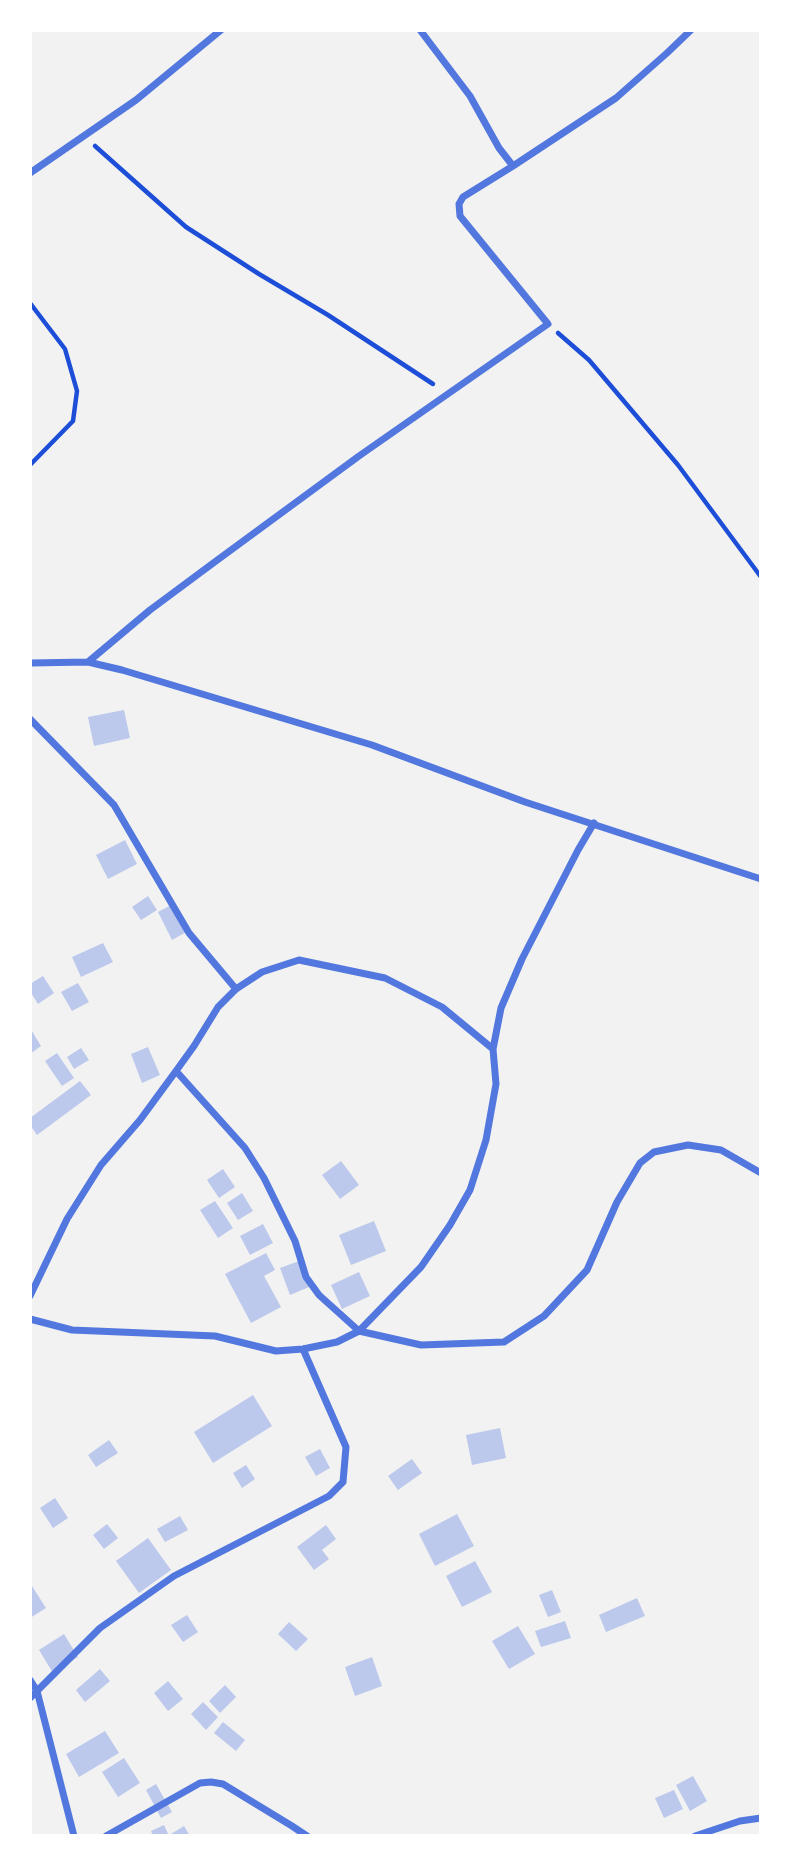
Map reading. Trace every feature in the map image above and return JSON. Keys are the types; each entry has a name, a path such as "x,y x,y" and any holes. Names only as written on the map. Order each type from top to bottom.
{"street":[{"path":"30,173 136,100 221,30"},
{"path":"420,30 470,96 499,148 513,166"},
{"path":"88,662 150,610 359,456 548,324 460,216 458,204 463,197 616,98 691,30"},
{"path":"30,663 88,662 122,670 372,745 525,802 761,878"},
{"path":"30,719 114,805 189,933 236,989"},
{"path":"30,1319 72,1330 215,1336 276,1351 337,1342 359,1331 421,1267 450,1226 470,1190 486,1140 496,1084 493,1049 501,1008 522,959 594,823"},
{"path":"30,1296 67,1219 101,1165 176,1071 218,1007 236,989 262,972 299,960 386,978 442,1007 493,1049"},
{"path":"176,1071 245,1148 283,1215 295,1241 306,1277 319,1295 359,1331 421,1345 504,1342 544,1317 587,1270 617,1202 640,1163 654,1152 688,1145 721,1150 761,1173"},
{"path":"30,1698 100,1628 174,1576 329,1496 343,1482 346,1447 303,1349"},
{"path":"30,1680 37,1691 74,1836"},
{"path":"106,1836 200,1783 211,1782 223,1784 307,1836"},
{"path":"695,1836 740,1821 761,1818"}],"path":[{"path":"84,136 186,227 449,394"},
{"path":"30,303 65,349 77,391 73,421 30,465"},
{"path":"548,324 589,360 678,465 761,576"}],"building":[{"path":"124,710 130,738 94,746 88,717"},
{"path":"125,840 137,864 108,879 96,855"},
{"path":"148,896 157,910 141,920 132,907"},
{"path":"173,904 188,931 172,940 158,912"},
{"path":"103,943 113,962 81,977 72,957"},
{"path":"43,976 54,993 38,1004 30,991 30,984"},
{"path":"78,983 89,1002 72,1011 61,992"},
{"path":"30,1028 41,1046 30,1054"},
{"path":"148,1047 160,1075 142,1083 131,1054"},
{"path":"81,1048 89,1060 74,1069 67,1057"},
{"path":"57,1053 74,1078 62,1086 45,1061"},
{"path":"80,1081 91,1095 37,1135 30,1125 30,1118"},
{"path":"341,1161 359,1185 340,1199 322,1175"},
{"path":"223,1169 235,1187 219,1198 207,1180"},
{"path":"242,1193 253,1211 238,1220 227,1203"},
{"path":"215,1201 233,1228 218,1238 200,1210"},
{"path":"374,1221 386,1251 351,1265 339,1235"},
{"path":"263,1224 273,1243 250,1255 240,1236"},
{"path":"266,1253 275,1270 264,1276 281,1307 251,1323 225,1274"},
{"path":"299,1261 309,1287 290,1295 280,1268"},
{"path":"359,1272 370,1296 342,1309 331,1285"},
{"path":"253,1395 272,1426 213,1463 194,1432"},
{"path":"500,1428 506,1458 472,1465 466,1435"},
{"path":"109,1440 118,1453 96,1467 88,1455"},
{"path":"320,1449 330,1468 316,1476 305,1457"},
{"path":"412,1459 422,1473 398,1490 388,1476"},
{"path":"246,1465 255,1479 242,1488 233,1473"},
{"path":"55,1498 68,1518 53,1528 40,1508"},
{"path":"457,1514 474,1546 435,1566 419,1534"},
{"path":"180,1516 188,1530 165,1542 157,1529"},
{"path":"107,1524 118,1538 104,1549 93,1535"},
{"path":"326,1525 336,1539 322,1550 329,1559 314,1570 297,1547"},
{"path":"148,1538 171,1570 139,1593 116,1561"},
{"path":"475,1561 492,1592 462,1607 446,1576"},
{"path":"30,1583 46,1608 30,1618"},
{"path":"552,1590 561,1612 548,1617 539,1595"},
{"path":"637,1598 645,1616 606,1632 599,1615"},
{"path":"187,1615 198,1632 183,1642 171,1625"},
{"path":"565,1621 571,1638 541,1647 535,1631"},
{"path":"289,1622 308,1639 296,1651 278,1634"},
{"path":"518,1626 535,1654 509,1669 492,1641"},
{"path":"64,1634 78,1657 53,1673 39,1650"},
{"path":"372,1657 382,1686 355,1696 345,1667"},
{"path":"100,1669 110,1681 85,1702 76,1690"},
{"path":"168,1681 183,1699 168,1711 154,1693"},
{"path":"225,1685 236,1697 220,1713 209,1701"},
{"path":"203,1702 218,1717 206,1730 191,1714"},
{"path":"223,1722 245,1740 236,1751 214,1733"},
{"path":"105,1731 119,1753 79,1777 66,1754"},
{"path":"124,1758 140,1783 118,1797 102,1772"},
{"path":"693,1776 707,1801 690,1811 676,1785"},
{"path":"156,1784 172,1812 161,1818 146,1790"},
{"path":"674,1790 683,1809 664,1818 655,1798"},
{"path":"164,1825 169,1836 153,1836 151,1831"},
{"path":"184,1826 190,1836 172,1836 171,1834"}]}
